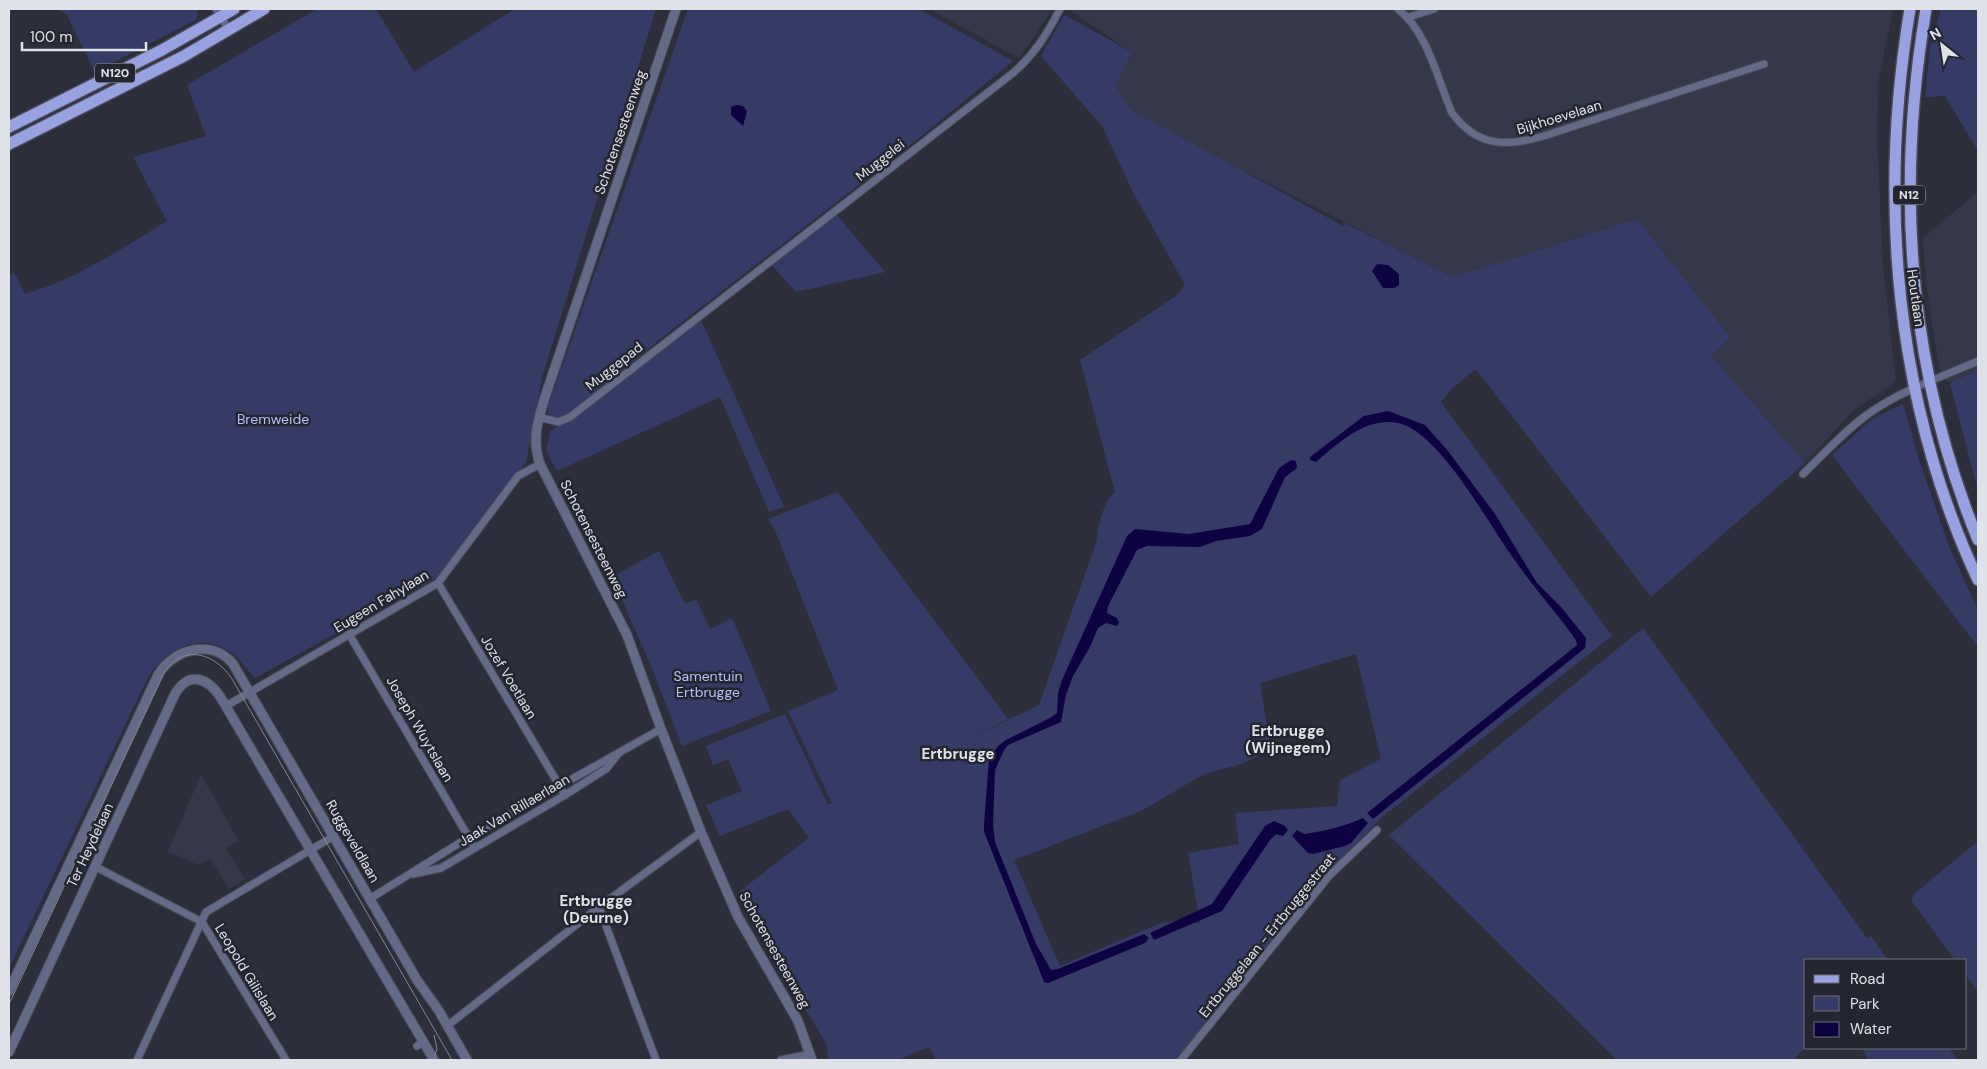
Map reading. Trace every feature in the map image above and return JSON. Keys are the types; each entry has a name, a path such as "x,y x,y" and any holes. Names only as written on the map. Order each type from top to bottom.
{"main road":[{"name":"N120","path":"9,127 162,50 218,13 234,9"},
{"name":"N120","path":"9,144 162,67 264,9"},
{"name":"Houtlaan","path":"1910,9 1896,107 1893,167 1894,219 1900,295 1915,387 1940,483 1978,580"},
{"name":"Houtlaan","path":"1926,9 1912,108 1909,169 1912,262 1918,315 1930,381 1950,462 1978,540"}],"street":[{"name":"Muggelei","path":"699,315 1022,65 1041,44 1060,9"},
{"name":"Bijkhoevelaan","path":"1398,9 1409,17 1423,42 1452,113 1465,128 1485,139 1504,144 1520,143 1544,136 1764,64"},
{"path":"1409,17 1434,9"},
{"name":"Schotensesteenweg","path":"675,11 539,417 535,439 540,464 627,634 661,729 738,917 798,1021 812,1057"},
{"path":"218,13 229,30"},
{"name":"Muggepad","path":"539,417 558,422 570,417 699,315"},
{"path":"1803,474 1854,424 1871,412 1915,387 1978,361"},
{"name":"Eugeen Fahylaan","path":"226,706 438,583 518,476 540,464"},
{"name":"Jozef Voetlaan","path":"438,583 565,796"},
{"name":"Joseph Wuytslaan","path":"350,634 475,848"},
{"name":"Ruggeveldlaan","path":"204,650 221,654 229,660 251,693 417,980 467,1060"},
{"name":"Ter Heydelaan","path":"9,991 158,675 166,663 178,654 204,650"},
{"name":"Ter Heydelaan","path":"9,1052 178,688 186,682 195,679 205,681 215,688 226,706"},
{"path":"226,706 420,1044 434,1060"},
{"name":"Jaak Van Rillaerlaan","path":"371,898 469,837 661,729"},
{"name":"Jaak Van Rillaerlaan","path":"407,876 442,868 565,796 606,769 623,749"},
{"name":"Ertbruggelaan - Ertbruggestraat","path":"1181,1060 1329,876 1377,830"},
{"path":"447,1026 599,908 702,832"},
{"path":"137,1060 206,912 334,836"},
{"name":"Leopold Gilislaan","path":"96,867 202,922 286,1060"},
{"path":"599,908 656,1060"},
{"path":"781,1060 812,1057"}],"shaded area":[{"path":"929,9 1053,9 1019,58"},
{"path":"1068,9 1893,9 1878,83 1877,140 1883,267 1896,381 1853,411 1805,463 1710,356 1729,337 1637,219 1453,277 1222,160 1130,109 1114,85 1132,52"},
{"path":"1978,192 1978,370 1950,383 1941,378 1926,284 1923,238"},
{"path":"201,775 239,841 226,848 245,879 229,889 210,858 198,865 168,851"}],"green space":[{"path":"58,9 198,9 197,19 95,72 67,15"},
{"name":"Bremweide","path":"317,9 376,9 414,72 515,9 656,9 542,377 526,462 443,574 255,678 231,652 207,643 185,646 164,658 148,677 9,968 9,276 14,272 25,294 44,288 81,272 167,221 133,157 206,136 187,85"},
{"path":"688,9 919,9 1013,61 919,138 663,337 567,415 553,418 548,414 548,406"},
{"path":"1941,9 1978,9 1978,151 1945,96 1925,97 1930,49"},
{"path":"1064,15 1132,52 1115,85 1130,109 1345,227 1343,222 1453,277 1637,219 1730,337 1711,356 1805,463 1651,597 1476,369 1452,388 1441,402 1612,636 1381,818 1339,861 1177,1060 936,1060 929,1047 898,1060 828,1060 827,1045 766,943 740,891 809,838 788,809 720,836 706,805 742,791 728,759 713,765 706,746 785,714 828,805 832,803 788,711 838,690 775,530 768,519 838,492 1008,719 935,755 1039,705 1097,540 1102,514 1115,492 1080,360 1176,296 1185,285 1133,192 1102,126 1041,56","holes":["1356,654 1381,759 1340,780 1337,806 1235,813 1239,844 1188,853 1200,923 1163,922 1060,966 1014,860 1141,811 1204,774 1242,764 1271,749 1260,683"]},
{"path":"834,212 885,272 796,292 769,262"},
{"path":"699,315 784,507 769,512 720,397 557,471 546,451 550,432"},
{"path":"1978,370 1978,491 1950,383"},
{"path":"1903,404 1919,460 1950,549 1978,610 1978,647 1832,455 1872,419"},
{"name":"Samentuin Ertbrugge","path":"659,551 685,604 696,599 710,629 732,618 771,711 682,746 649,661 612,577"},
{"path":"1643,628 1867,938 1871,936 1887,959 1804,959 1804,1048 1794,1060 1617,1060 1389,835"},
{"path":"1978,841 1978,992 1967,976 1967,959 1954,959 1911,900 1914,894"},
{"path":"1862,1049 1950,1049 1957,1060 1868,1060"}],"water":[{"path":"743,106 747,111 743,126 731,115 731,107"},
{"path":"1377,264 1388,265 1399,274 1399,285 1394,288 1383,288 1372,271"},
{"path":"1388,411 1425,425 1448,451 1495,514 1537,583 1561,607 1586,638 1585,648 1373,819 1367,813 1577,645 1576,640 1561,619 1514,559 1462,481 1430,443 1414,430 1398,423 1386,422 1364,427 1344,439 1316,462 1310,460 1310,457 1364,416"},
{"path":"1291,460 1296,461 1297,468 1285,477 1262,529 1250,536 1216,541 1200,547 1147,546 1137,550 1108,606 1107,613 1117,618 1119,623 1117,626 1106,623 1098,628 1090,647 1073,676 1066,695 1061,722 1008,745 1004,750 995,770 993,825 995,842 1036,944 1051,970 1058,969 1144,934 1149,938 1145,943 1048,983 1044,982 984,832 989,759 998,746 1006,740 1057,713 1058,693 1062,680 1127,536 1135,529 1189,534 1250,524 1279,468"},
{"path":"1363,818 1368,823 1351,843 1345,846 1313,854 1308,853 1292,836 1297,830 1304,834 1319,832"},
{"path":"1274,821 1285,826 1288,830 1283,836 1276,834 1270,840 1222,911 1154,940 1150,933 1212,904 1265,826"}],"tram line":[{"path":"9,1004 164,673 180,658 189,655 199,655 217,663 232,679 452,1060"},
{"path":"433,1060 437,1049 434,1035"}],"district":[{"name":"Ertbrugge (Wijnegem)","path":"1288,740"},
{"name":"Ertbrugge","path":"958,754"},
{"name":"Ertbrugge (Deurne)","path":"596,910"}]}
